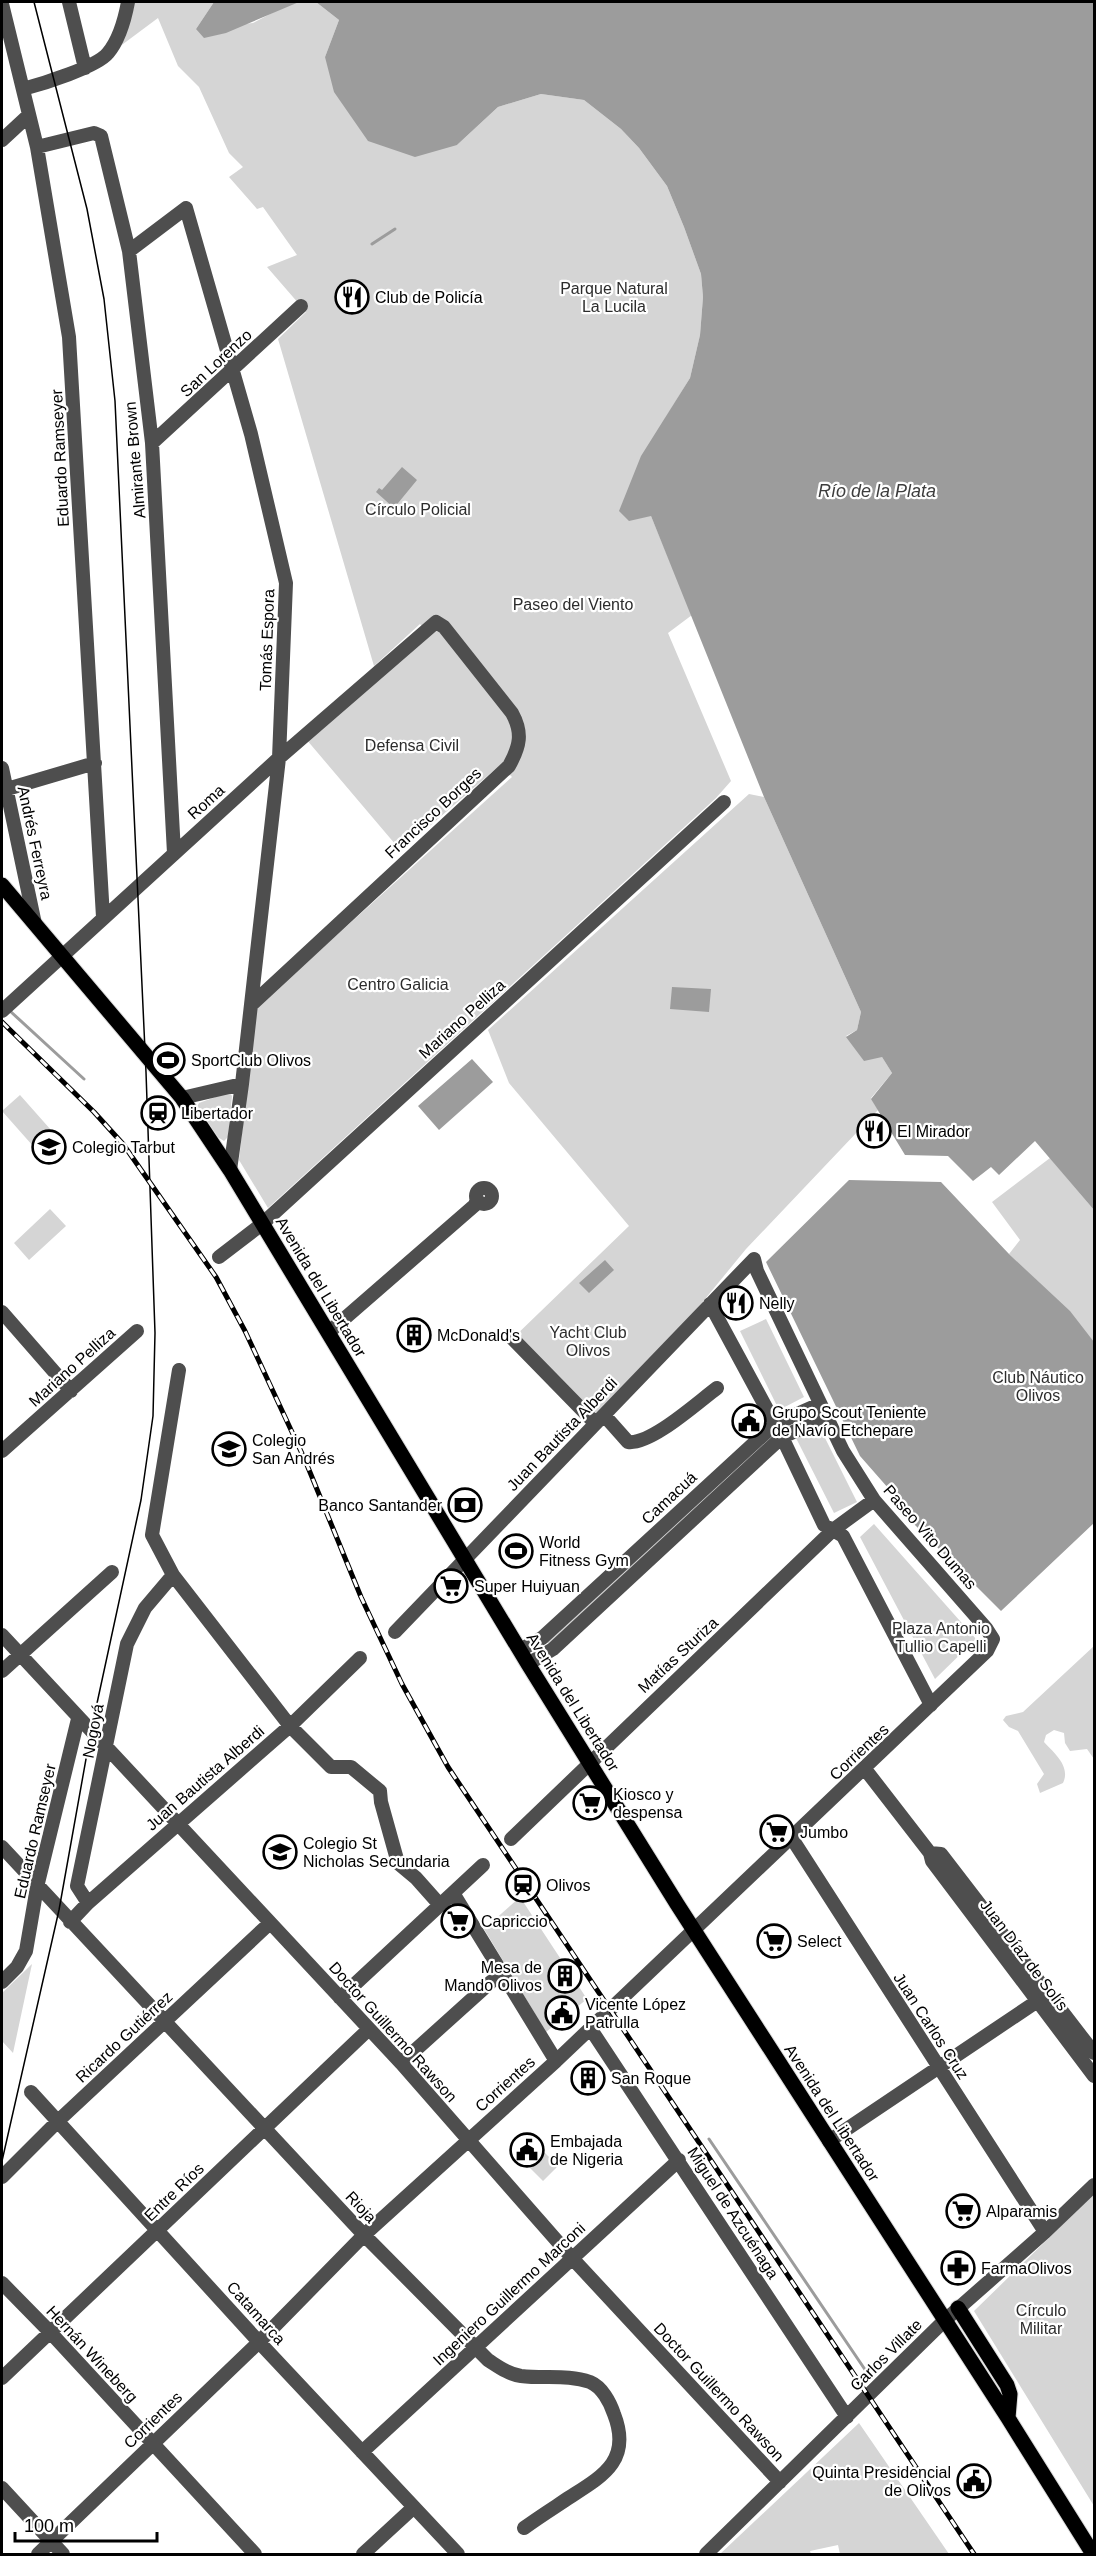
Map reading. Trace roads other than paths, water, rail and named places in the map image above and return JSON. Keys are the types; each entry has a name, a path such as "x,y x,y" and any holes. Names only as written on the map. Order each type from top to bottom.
{"main road":[{"name":"Avenida del Libertador","path":"2,885 182,1098 230,1170 589,1762 1093,2554"},
{"path":"958,2308 1007,2385 1010,2394 1008,2418"}],"street":[{"path":"69,2 85,68"},
{"path":"23,89 85,68 108,54 120,31 128,2"},
{"name":"Eduardo Ramseyer","path":"2,4 37,147 69,337 104,917"},
{"path":"2,140 29,115"},
{"name":"Almirante Brown","path":"37,147 94,133 101,136 129,251 152,443 174,853"},
{"name":"Tomás Espora","path":"129,251 186,208 256,453 286,583 279,758 230,1170"},
{"name":"San Lorenzo","path":"152,443 301,306"},
{"name":"Roma","path":"2,1011 279,758 436,622"},
{"name":"Francisco Borges","path":"251,1005 509,766 517,752 521,740 518,725 512,713 444,627 436,622"},
{"path":"4,791 95,763"},
{"name":"Andrés Ferreyra","path":"2,768 4,791 35,924"},
{"name":"Mariano Pelliza","path":"219,1257 262,1224 724,802"},
{"path":"2,991 13,1001"},
{"path":"182,1098 242,1084"},
{"path":"329,1332 478,1203"},
{"name":"Juan Bautista Alberdi","path":"395,1632 754,1259"},
{"name":"Paseo Vito Dumas","path":"754,1259 843,1451 874,1500 986,1628 993,1639"},
{"path":"710,1304 782,1437 824,1525 843,1536 932,1705"},
{"path":"2,1312 71,1391"},
{"name":"Mariano Pelliza","path":"2,1451 137,1331"},
{"path":"510,1336 599,1419 628,1442 634,1442 660,1431 717,1388"},
{"path":"179,1370 152,1535 173,1575 290,1726 331,1767 351,1767 380,1791 398,1863 416,1878 440,1905"},
{"name":"Camacuá","path":"524,1657 591,1592 775,1424 820,1404"},
{"name":"Camacuá","path":"524,1657 553,1649 782,1437 827,1417"},
{"path":"702,1490 712,1501"},
{"name":"Matías Sturiza","path":"511,1839 833,1530 874,1500"},
{"path":"2,1671 112,1572"},
{"name":"Nogoyá","path":"88,1903 77,1886 127,1644 145,1608 173,1575"},
{"path":"591,1592 601,1604"},
{"name":"Doctor Guillermo Rawson","path":"2,1635 369,2029 572,2258 780,2482"},
{"name":"Corrientes","path":"38,2554 259,2342 364,2235 556,2061 693,1928 932,1705 987,1651 993,1639"},
{"name":"Juan Bautista Alberdi","path":"70,1922 88,1903 290,1726 360,1658"},
{"name":"Eduardo Ramseyer","path":"2,1982 17,1967 26,1951 37,1887 78,1719"},
{"name":"Juan Díaz de Solís","path":"865,1769 930,1853 932,1861 1043,1998 1095,2053"},
{"name":"Juan Carlos Cruz","path":"791,1837 1045,2232"},
{"name":"Rioja","path":"2,1847 364,2235 488,2360 505,2371 520,2376 559,2376 591,2383 608,2399 620,2438 615,2460 604,2476 524,2528"},
{"path":"340,1998 483,1865"},
{"path":"453,1893 556,2061"},
{"name":"Ricardo Gutiérrez","path":"2,2177 58,2121 270,1923"},
{"path":"400,2064 502,1972"},
{"path":"829,2141 1043,1998"},
{"name":"Juan Díaz de Solís","path":"1043,1998 1095,2076"},
{"name":"Miguel de Azcuénaga","path":"590,2028 847,2417"},
{"name":"Entre Ríos","path":"2,2378 369,2029"},
{"name":"Catamarca","path":"31,2092 259,2342 458,2554"},
{"name":"Ingeniero Guillermo Marconi","path":"362,2452 679,2160"},
{"name":"Carlos Villate","path":"706,2554 944,2321 1095,2185"},
{"name":"Hernán Wineberg","path":"2,2283 255,2554"},
{"path":"2,2488 63,2554"},
{"path":"363,2554 414,2507"}],"water":[{"path":"214,2 299,2 226,33 204,38 196,29"},
{"name":"Río de la Plata","path":"316,2 1094,2 1094,1210 1035,1141 999,1175 991,1167 973,1181 948,1156 905,1155 871,1099 892,1073 882,1057 864,1061 846,1037 857,1030 861,1012 764,797 651,516 629,521 619,511 641,456 690,378 700,335 703,297 701,274 667,186 639,148 621,129 584,100 541,94 498,107 457,145 415,157 368,141 334,92 325,57 339,20"},
{"path":"402,467 417,480 394,508 376,492 379,488 382,490"},
{"path":"672,987 711,989 709,1012 670,1009"},
{"path":"472,1059 493,1082 439,1130 418,1106"},
{"path":"849,1180 941,1182 1009,1254 1070,1311 1094,1342 1094,1523 1001,1611 899,1509 903,1505 860,1456 766,1262"},
{"path":"605,1260 614,1270 589,1293 579,1283"}],"waterway":[{"path":"372,244 395,229"},
{"path":"10,1011 84,1079"},
{"path":"709,2139 868,2374"}],"tram line":[{"path":"2,2161 59,1910 91,1731 141,1500 153,1416 155,1333 146,1072 115,401 104,299 87,209 34,2"}],"railway":[{"path":"2,1022 94,1112 123,1144 216,1277 245,1331 305,1460 361,1597 402,1684 448,1767 974,2554"}],"place":[{"name":"Club de Policía","path":"352,297"},
{"name":"SportClub Olivos","path":"168,1060"},
{"name":"Libertador","path":"158,1113"},
{"name":"El Mirador","path":"874,1131"},
{"name":"Colegio Tarbut","path":"49,1147"},
{"name":"Nelly","path":"736,1303"},
{"name":"McDonald's","path":"414,1335"},
{"name":"Grupo Scout Teniente de Navío Etchepare","path":"749,1421"},
{"name":"Colegio San Andrés","path":"229,1449"},
{"name":"Banco Santander","path":"465,1505"},
{"name":"World Fitness Gym","path":"516,1551"},
{"name":"Super Huiyuan","path":"451,1586"},
{"name":"Kiosco y despensa","path":"590,1803"},
{"name":"Jumbo","path":"777,1832"},
{"name":"Colegio St Nicholas Secundaria","path":"280,1852"},
{"name":"Olivos","path":"523,1885"},
{"name":"Capriccio","path":"458,1921"},
{"name":"Select","path":"774,1941"},
{"name":"Mesa de Mando Olivos","path":"565,1976"},
{"name":"Vicente López Patrulla","path":"562,2013"},
{"name":"San Roque","path":"588,2078"},
{"name":"Embajada de Nigeria","path":"527,2150"},
{"name":"Alparamis","path":"963,2211"},
{"name":"FarmaOlivos","path":"958,2268"},
{"name":"Quinta Presidencial de Olivos","path":"974,2481"}],"park label":[{"name":"Parque Natural La Lucila","path":"614,297"},
{"name":"Círculo Policial","path":"418,509"},
{"name":"Paseo del Viento","path":"573,604"},
{"name":"Defensa Civil","path":"412,745"},
{"name":"Centro Galicia","path":"398,984"},
{"name":"Yacht Club Olivos","path":"588,1341"},
{"name":"Club Náutico Olivos","path":"1038,1386"},
{"name":"Plaza Antonio Tullio Capelli","path":"941,1637"},
{"name":"Círculo Militar","path":"1041,2319"}]}
